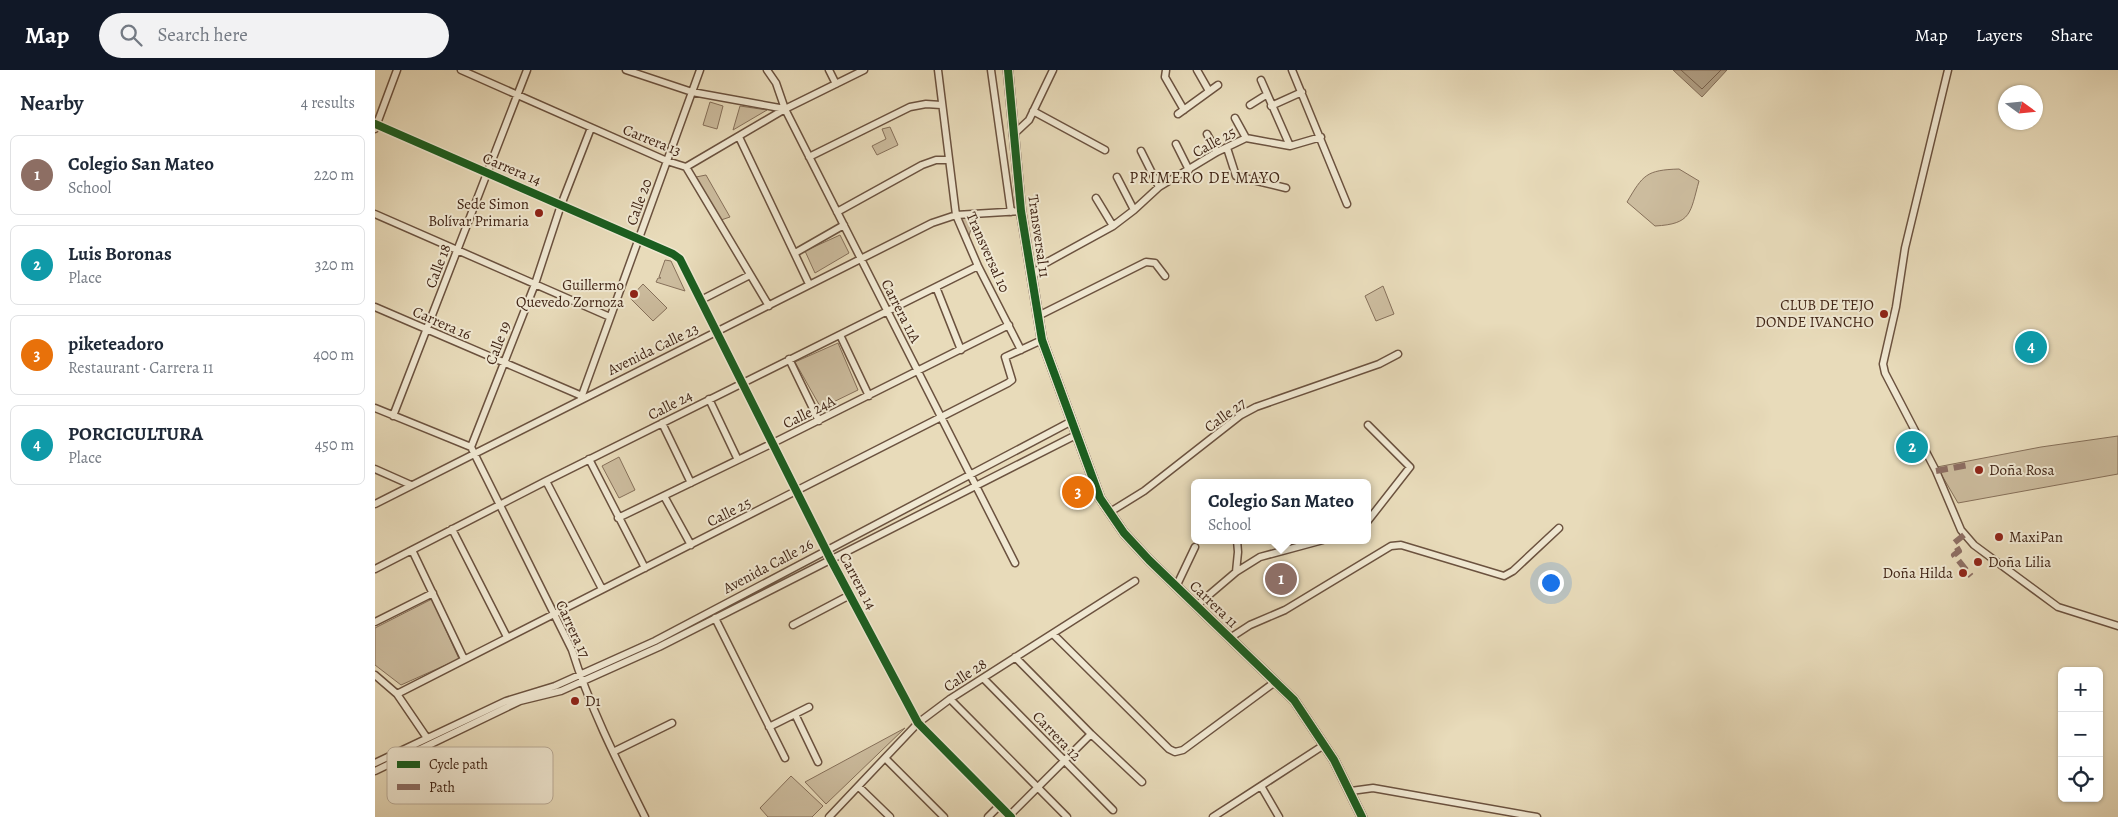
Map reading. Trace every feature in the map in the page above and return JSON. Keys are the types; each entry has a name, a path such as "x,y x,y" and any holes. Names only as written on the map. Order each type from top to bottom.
{"street":[{"path":"376,126 397,70"},
{"name":"Carrera 13","path":"461,70 667,161 686,167 769,306"},
{"name":"Calle 18","path":"393,416 527,70"},
{"path":"626,70 692,92 785,109"},
{"name":"Calle 20","path":"581,397 700,70"},
{"name":"Carrera 11A","path":"767,70 776,83 785,109 1015,562"},
{"path":"829,70 836,84"},
{"path":"686,167 785,109 864,70"},
{"name":"Transversal 10","path":"938,70 941,105 957,215 978,266 1021,350"},
{"path":"991,70 1011,212"},
{"name":"Transversal 11","path":"1008,70 1021,211 1041,340 1065,401"},
{"path":"1013,135 1029,120 1053,70"},
{"path":"1166,70 1165,77 1181,112 1218,85"},
{"path":"1197,70 1209,91"},
{"path":"1292,70 1347,204"},
{"path":"1948,70 1905,248 1896,307 1883,364 1885,373 1936,471 1964,535 1974,545 2058,606 2118,626"},
{"path":"1261,80 1290,146"},
{"path":"1271,106 1302,92"},
{"path":"1250,105 1266,95"},
{"path":"809,157 910,107 926,104 941,105"},
{"path":"1033,111 1105,150"},
{"path":"1235,118 1246,138"},
{"name":"Carrera 14","path":"376,126 486,172 673,254 680,259 830,558 918,724 1010,816"},
{"name":"Calle 19","path":"472,451 535,284 561,205 591,128"},
{"path":"1207,134 1217,152"},
{"path":"739,137 809,284"},
{"name":"Calle 25","path":"1032,278 1042,265 1113,226 1159,187 1217,152 1246,138 1290,146 1321,137"},
{"path":"1176,144 1189,170"},
{"path":"1227,148 1236,176 1286,188"},
{"path":"1141,151 1159,187"},
{"path":"837,212 922,165 936,160 949,160"},
{"path":"1117,178 1134,210"},
{"path":"1096,198 1113,226"},
{"name":"Avenida Calle 23","path":"375,504 472,451 717,332 932,223 957,215 1021,211"},
{"path":"375,214 611,317"},
{"path":"795,253 844,225"},
{"path":"1038,316 1146,262 1155,263 1165,276"},
{"name":"Calle 24","path":"375,569 589,459 978,266"},
{"path":"701,300 750,275"},
{"path":"936,287 961,350"},
{"name":"Carrera 16","path":"375,307 581,397"},
{"name":"Calle 24A","path":"618,518 819,421 1009,325"},
{"path":"840,335 869,396"},
{"name":"Calle 25","path":"397,694 798,491 1012,380 1005,357 1041,340"},
{"name":"Calle 27","path":"1110,512 1145,491 1241,415 1256,407 1371,367 1397,354"},
{"path":"789,359 819,421"},
{"path":"709,399 738,460"},
{"name":"Carrera 11","path":"1065,401 1089,471 1110,512 1124,533 1176,587 1294,700 1324,745 1351,791 1362,817"},
{"path":"375,408 472,451"},
{"name":"Avenida Calle 26","path":"581,678 1072,422"},
{"path":"662,423 691,483"},
{"path":"1368,426 1410,467 1371,517"},
{"name":"Avenida Calle 26","path":"581,678 659,647 975,484 1076,435"},
{"name":"Carrera 17","path":"472,451 572,650 581,678 613,752 645,817"},
{"path":"589,459 645,568"},
{"path":"375,469 411,485"},
{"path":"546,481 602,589"},
{"path":"665,496 691,545"},
{"path":"1230,638 1249,625 1285,610 1391,546 1401,545 1504,576 1513,571 1559,528"},
{"path":"452,529 507,637"},
{"path":"1236,572 1237,544"},
{"path":"1196,606 1236,572 1260,557 1308,544"},
{"path":"1176,587 1195,547"},
{"path":"412,550 464,659"},
{"name":"Calle 28","path":"833,816 918,724 950,699 1135,581"},
{"path":"375,622 433,593"},
{"path":"793,625 850,595"},
{"path":"715,618 785,758"},
{"path":"1053,634 1169,750 1175,752 1183,750 1275,682"},
{"path":"1015,656 1141,782"},
{"path":"375,676 397,694 427,738"},
{"path":"408,747 506,700 581,678"},
{"path":"425,747 520,701 561,691 581,678"},
{"name":"Carrera 12","path":"983,679 1113,810"},
{"path":"950,699 1067,817"},
{"path":"769,727 809,707"},
{"path":"795,714 818,762"},
{"path":"613,752 672,723"},
{"path":"1010,816 1091,734"},
{"path":"1213,817 1324,745"},
{"path":"375,763 387,757"},
{"path":"886,759 944,817"},
{"path":"375,771 387,765"},
{"path":"1261,786 1279,817"},
{"path":"859,787 890,817"},
{"path":"1351,791 1373,788 1537,817"},
{"path":"988,817 1000,805"}],"shaded area":[{"path":"710,102 723,106 717,129 703,125"},
{"path":"740,106 767,110 733,130"},
{"path":"890,127 898,145 877,155 872,146 886,139 882,129"},
{"path":"1679,169 1699,181 1691,209 1683,219 1676,223 1655,226 1627,202 1637,186 1647,176 1659,171"},
{"path":"706,175 730,217 721,220 696,177"},
{"path":"975,213 967,244 956,215"},
{"path":"840,235 849,253 815,273 805,251"},
{"path":"665,260 671,261 685,291 656,282 658,278 661,278 659,277"},
{"path":"643,284 667,308 653,321 630,298"},
{"path":"1383,286 1394,314 1376,321 1365,296"},
{"path":"838,343 858,390 821,408 795,362"},
{"path":"2118,436 2118,474 1958,503 1937,467 2041,447"},
{"path":"619,457 635,490 619,498 602,466"},
{"path":"432,599 459,659 401,685 375,665 375,628"},
{"path":"905,728 826,804 805,782"},
{"path":"791,776 823,806 812,817 768,817 760,808"}],"water":[{"path":"1673,70 1727,70 1702,97"}],"marked path":[{"path":"1936,471 1968,465"},
{"path":"1964,535 1954,543 1959,551 1954,555 1971,576"}],"cycle path":[{"path":"1008,70 1021,211 1042,340 1100,498 1124,533 1149,560 1294,700 1334,760 1362,817"},
{"path":"375,124 673,254 680,259 830,558 918,723 1011,817"}],"place":[{"name":"Sede Simon Bolívar Primaria","path":"539,213"},
{"name":"Guillermo Quevedo Zornoza","path":"634,294"},
{"name":"CLUB DE TEJO DONDE IVANCHO","path":"1884,314"},
{"name":"PORCICULTURA","path":"2031,347"},
{"name":"Luis Boronas","path":"1912,447"},
{"name":"Doña Rosa","path":"1979,470"},
{"name":"piketeadoro","path":"1078,492"},
{"name":"MaxiPan","path":"1999,537"},
{"name":"Doña Lilia","path":"1978,562"},
{"name":"Doña Hilda","path":"1963,573"},
{"name":"Colegio San Mateo","path":"1281,579"},
{"name":"D1","path":"575,701"}],"district":[{"name":"PRIMERO DE MAYO","path":"1205,178"}]}
